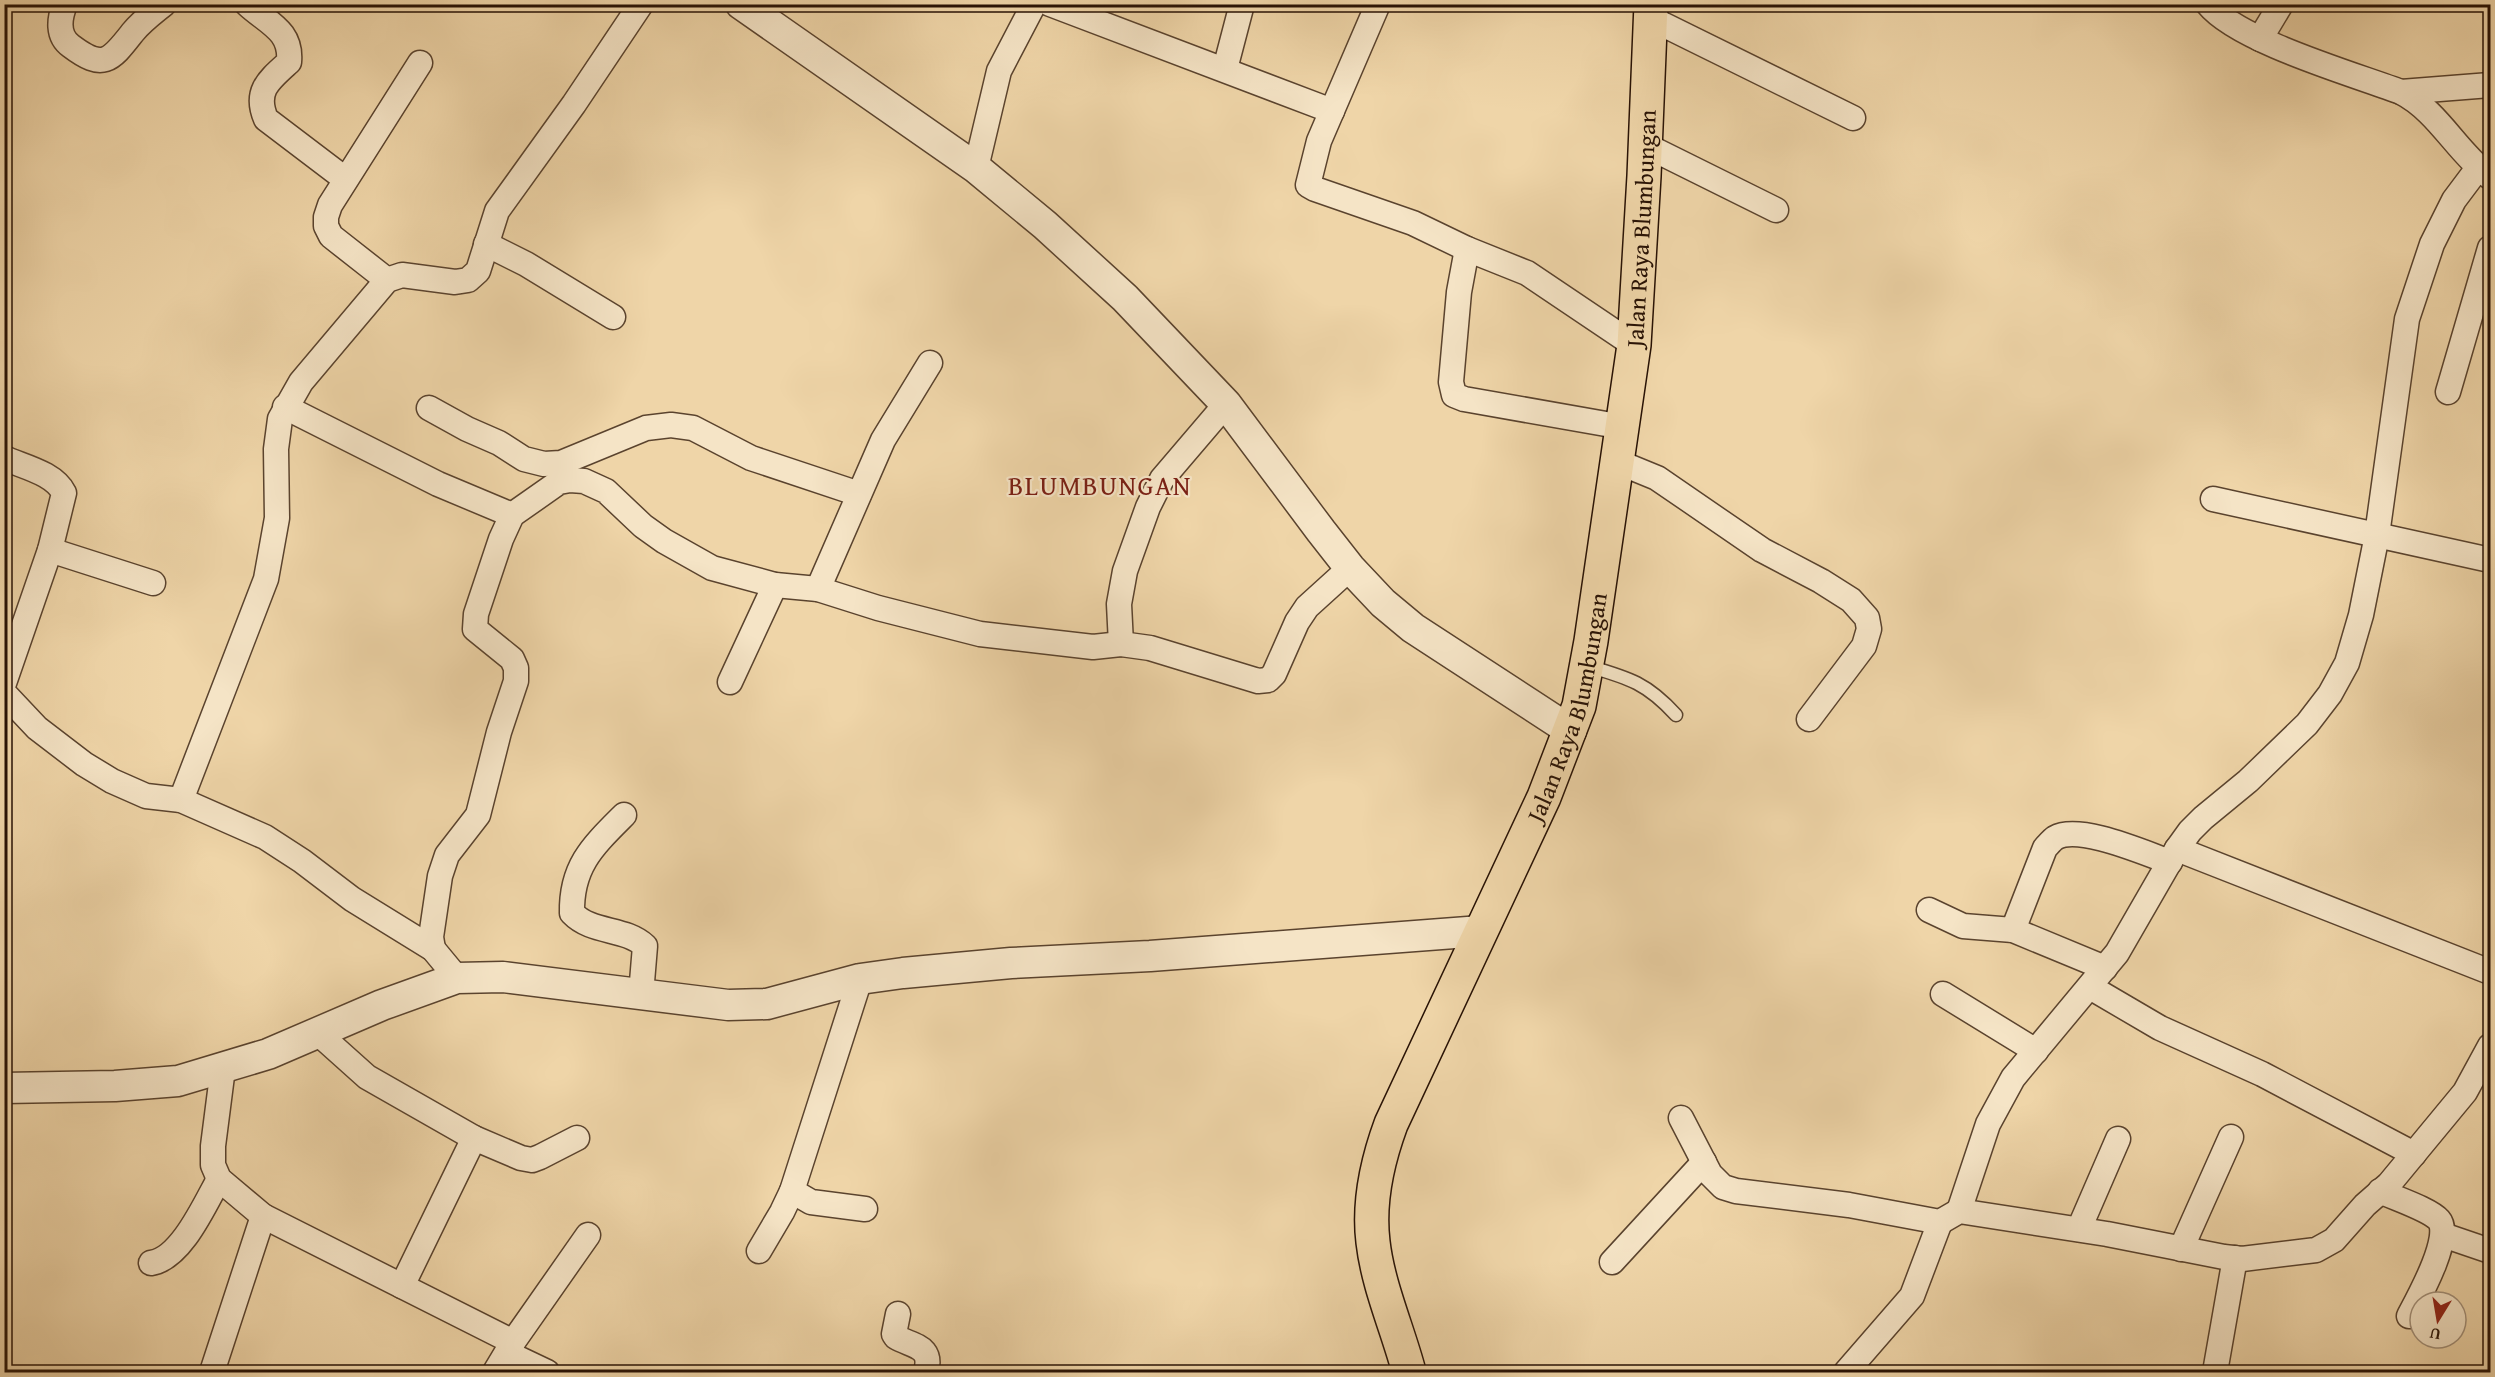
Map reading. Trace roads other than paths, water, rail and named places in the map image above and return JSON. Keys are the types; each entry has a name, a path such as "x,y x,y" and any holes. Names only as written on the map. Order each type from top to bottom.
{"main road":[{"name":"Jalan Raya Blumbungan","path":"1408,1372 1373,1243 1373,1189 1380,1156 1391,1124 1544,797 1579,706 1587,666 1634,345 1651,11"}],"street":[{"path":"65,4 61,16 62,35 67,43 88,59 110,58 124,46 146,18 164,4"},
{"path":"182,800 266,579 277,518 277,430 285,407 301,382 387,280 402,275 454,282 468,280 478,271 502,204 574,104 641,4"},
{"path":"741,4 976,168 1045,225 1125,298 1226,404 1350,568 1383,603 1413,628 1571,731"},
{"path":"976,168 999,71 1034,4"},
{"path":"1050,4 1332,111"},
{"path":"1225,69 1242,4"},
{"path":"1378,4 1319,141 1308,182 1310,187 1413,223 1467,249 1527,273 1634,345"},
{"path":"1846,1372 1912,1296 1950,1216 1988,1124 2013,1078 2117,953 2173,855 2203,818 2248,781 2307,724 2330,694 2347,663 2361,615 2377,535 2407,319 2432,244 2454,200 2480,169 2410,97 2260,39 2217,15 2208,4"},
{"path":"2260,39 2281,4"},
{"path":"246,5 281,32 290,48 289,62 266,83 261,98 262,110 266,119 345,179"},
{"path":"1651,11 1853,118"},
{"path":"387,280 331,236 326,226 326,217 345,179 420,63"},
{"path":"2410,97 2490,85"},
{"path":"1645,145 1776,210"},
{"path":"486,244 526,264 613,317"},
{"path":"2448,392 2490,248"},
{"path":"1467,249 1459,292 1451,382 1454,395 1464,399 1623,427"},
{"path":"819,589 892,422 930,363"},
{"path":"1121,644 1119,604 1125,571 1148,507 1162,479 1226,404"},
{"path":"285,407 438,484 512,515"},
{"path":"429,408 499,443 524,459 544,465 561,463 646,428 671,425 693,428 751,458 860,494"},
{"path":"4,458 49,478 60,485 64,494 50,550 4,683"},
{"path":"1618,462 1657,478 1762,550 1821,581 1851,600 1867,618 1869,629 1864,646 1809,719"},
{"path":"433,949 431,937 440,876 447,855 478,814 499,732 516,681 516,668 512,659 478,633 475,623 501,539 512,515 559,482 584,481 606,491 643,526 663,541 712,568 775,585 819,589 878,608 980,634 1093,647 1121,644 1150,648 1258,681 1268,680 1274,675 1297,622 1307,607 1350,568"},
{"path":"2213,499 2490,560"},
{"path":"50,550 153,583"},
{"path":"730,682 775,585"},
{"path":"4,693 37,728 84,765 146,796 182,800 265,837 302,861 352,899 433,949 457,978"},
{"path":"624,815 590,849 579,867 571,895 572,913 581,923 637,939 645,946 640,994"},
{"path":"2013,930 2045,848 2055,838 2072,834 2173,855 2490,972"},
{"path":"1929,910 1963,926 2013,930 2105,968"},
{"path":"4,1088 115,1086 178,1081 268,1054 382,1005 457,978 503,977 728,1005 767,1004 860,978 1011,963 1150,956 1481,931"},
{"path":"759,1251 792,1191 860,978"},
{"path":"2090,987 2160,1028 2262,1074 2414,1154"},
{"path":"1943,994 2036,1051"},
{"path":"319,1034 367,1077 474,1138 521,1158 532,1160 577,1138"},
{"path":"1681,1118 1715,1181 1736,1191 2079,1229 2235,1258 2316,1250 2334,1240 2389,1184 2465,1092 2490,1046"},
{"path":"223,1068 213,1146 213,1165 219,1179 264,1216 402,1286 505,1356 547,1372"},
{"path":"2181,1249 2231,1137"},
{"path":"402,1286 474,1138"},
{"path":"2079,1229 2118,1139"},
{"path":"1612,1262 1704,1162"},
{"path":"151,1263 159,1262 172,1253 188,1232 219,1179"},
{"path":"792,1191 810,1202 865,1209"},
{"path":"2380,1191 2439,1220 2443,1235 2422,1290"},
{"path":"212,1372 264,1216"},
{"path":"505,1356 588,1235"},
{"path":"2443,1235 2490,1251"},
{"path":"2215,1372 2235,1258"},
{"path":"898,1314 894,1334 899,1339 923,1350 928,1358 926,1372"}],"lane":[{"path":"1587,666 1630,678 1659,696 1676,715"}],"district":[{"name":"BLUMBUNGAN","path":"1100,485"}]}
